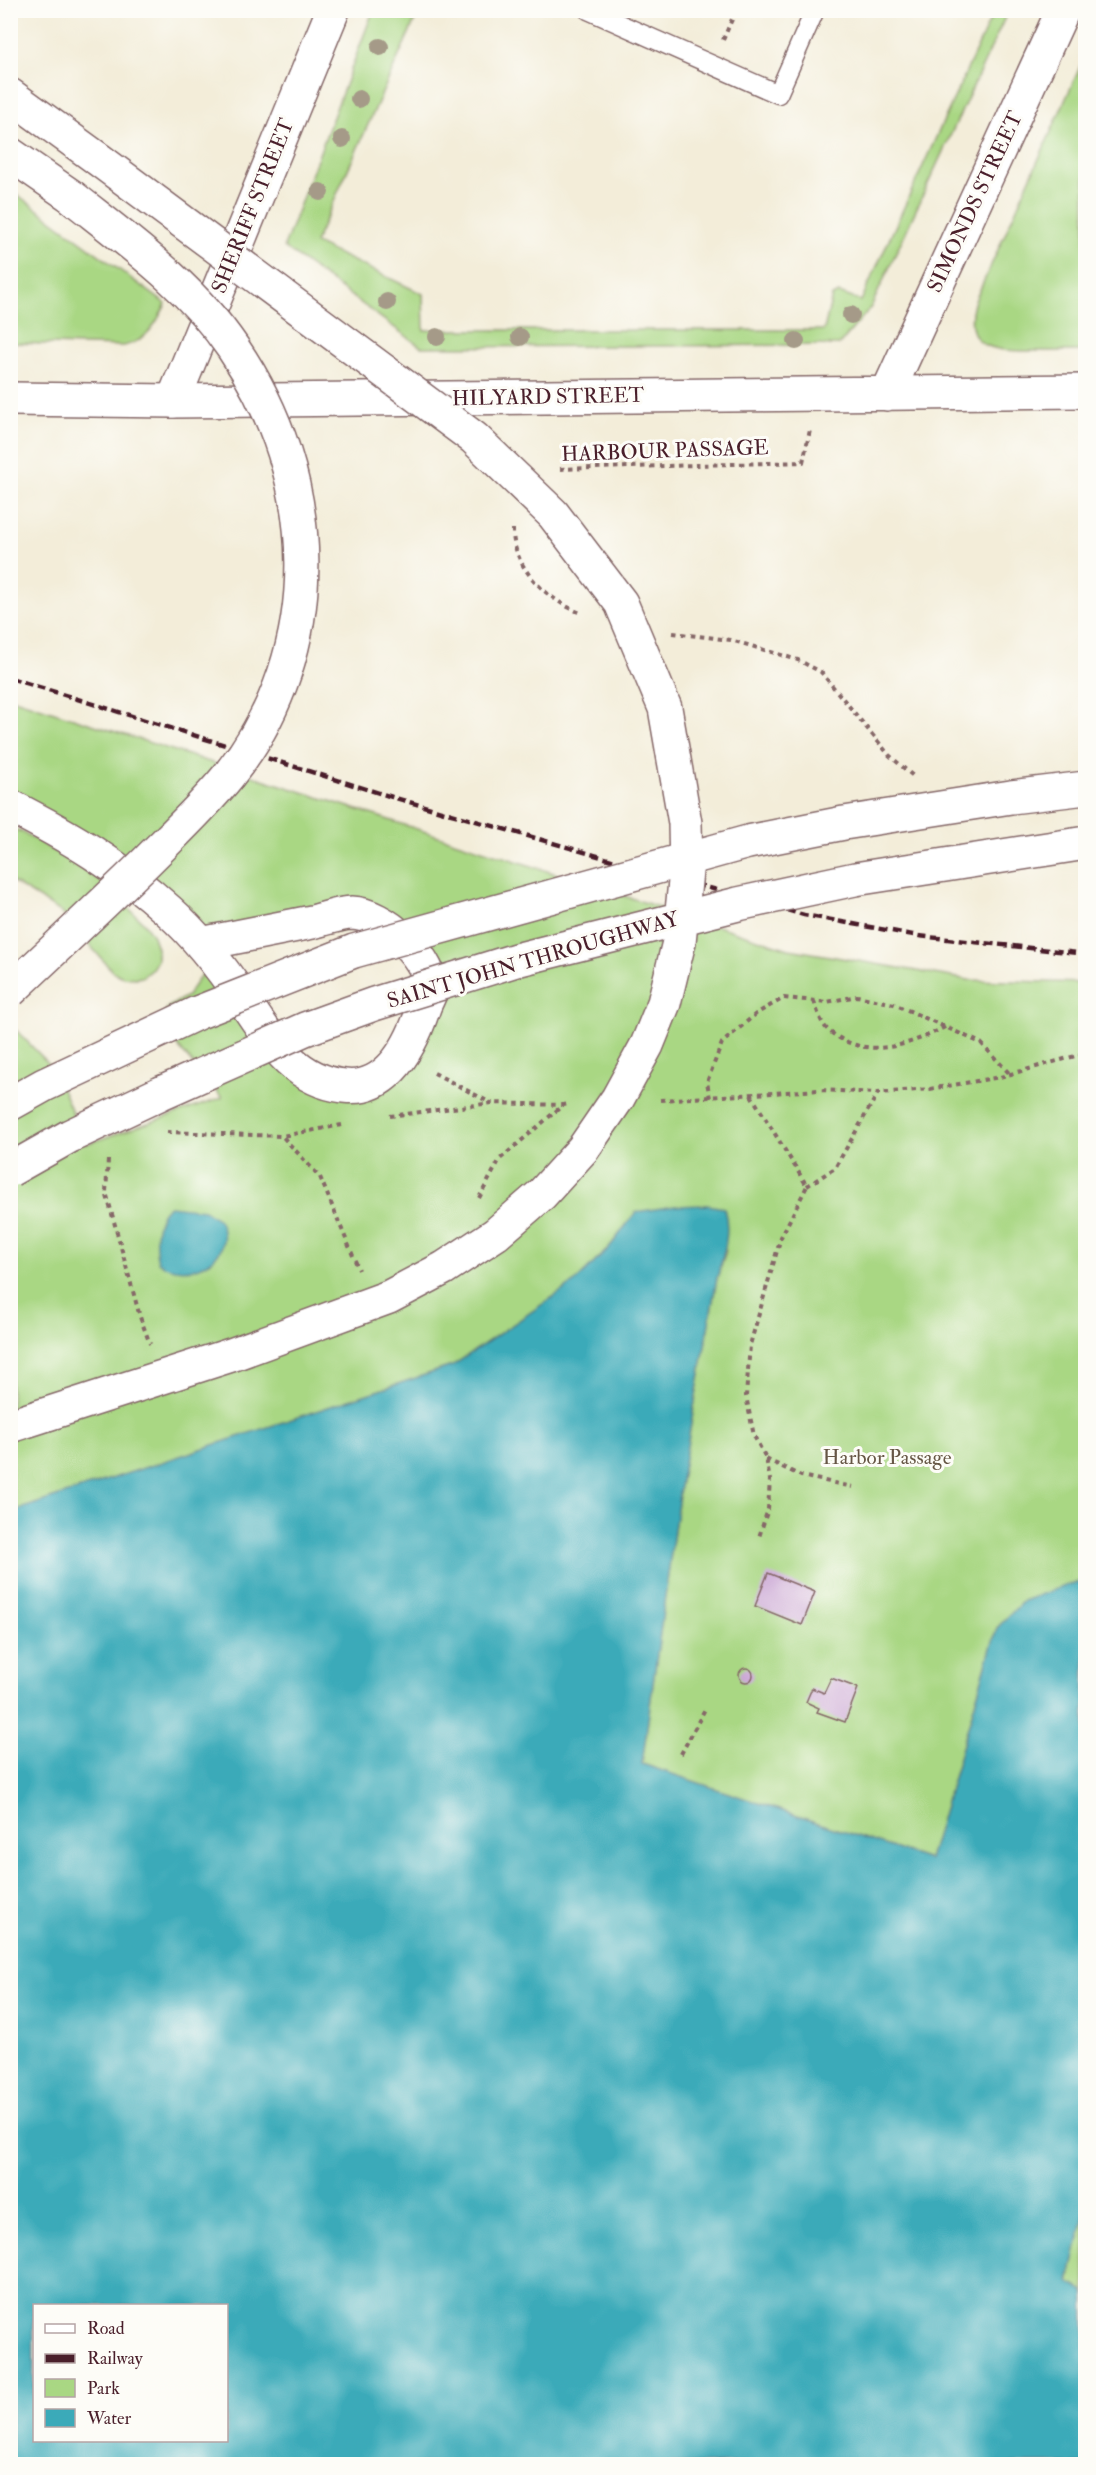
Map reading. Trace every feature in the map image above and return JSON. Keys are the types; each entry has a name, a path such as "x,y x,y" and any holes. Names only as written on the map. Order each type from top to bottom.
{"main road":[{"name":"SHERIFF STREET","path":"173,401 333,10"},
{"name":"SIMONDS STREET","path":"886,394 1063,10"},
{"path":"10,95 474,438 553,514 621,603 665,708 686,823 686,871 679,942 664,1003 647,1045 618,1098 583,1149 542,1194 496,1234 444,1269 390,1297 231,1355 10,1426"},
{"path":"10,154 70,196 157,264 198,305 233,348 262,397 286,452 298,509 304,562 293,648 278,690 258,730 231,773 202,807 10,992"},
{"name":"HILYARD STREET","path":"10,399 173,401 1086,392"},
{"path":"10,1104 44,1085 197,1013 354,951 748,842 1011,796 1086,788"},
{"path":"10,806 63,833 104,858 170,912 201,944 242,997 268,1039 303,1072 332,1085 357,1088 384,1076 402,1057 419,1022 431,987 421,957 388,926 353,913 201,944"},
{"name":"SAINT JOHN THROUGHWAY","path":"10,1170 70,1136 305,1029 374,1004 516,960 738,903 855,879 1086,843"}],"lane":[{"path":"588,10 778,94 815,10"}],"path":[{"name":"HARBOUR PASSAGE","path":"552,470 803,462 818,394"},
{"path":"514,522 513,538 519,560 534,580 561,601 588,616"},
{"path":"668,632 731,640 798,660 821,672 889,754 919,781"},
{"path":"710,1098 707,1082 722,1043 757,1013 784,998 827,1002 857,996 894,1004 981,1043 1010,1074"},
{"path":"813,1001 826,1029 854,1046 886,1049 919,1041 945,1027"},
{"path":"402,1057 492,1103"},
{"path":"759,1537 770,1494 766,1459 754,1436 746,1396 750,1345 781,1237 807,1186 835,1168 878,1093"},
{"path":"751,1095 807,1186"},
{"path":"384,1117 492,1103 563,1105"},
{"path":"155,1132 282,1136 350,1123"},
{"path":"282,1136 320,1177 360,1273"},
{"path":"109,1156 106,1192 151,1346"},
{"path":"766,1459 801,1476 853,1487"},
{"path":"681,1754 705,1709"}],"green space":[{"path":"373,11 419,11 315,243 423,294 424,330 824,330 832,296 839,293 861,301 994,11 1008,11 871,307 839,345 421,347 284,247"},
{"path":"1085,56 1085,351 997,349 978,340 973,331 971,319 974,303"},
{"path":"11,190 166,304 145,336 124,346 11,343"},
{"name":"Harbor Passage","path":"11,698 789,949 969,980 1085,983 1085,1581 1067,1585 997,1628 929,1860 642,1764 681,1480 717,1278 726,1251 636,1212 609,1248 575,1282 452,1366 11,1512 11,1025 53,1068 86,1144 222,1098 169,1036 165,1012 168,1007 187,996 212,959 303,1072 384,1076 431,987 388,926 201,944 11,806"},
{"path":"10,829 23,832 97,878 144,923 153,936 157,948 157,960 152,969 142,977 136,978 123,977 113,972 61,912 11,881"},
{"path":"1085,2207 1085,2297 1084,2292 1069,2283"}],"water":[{"path":"707,1205 724,1208 727,1225 724,1252 717,1278 681,1480 642,1764 929,1860 997,1628 1023,1601 1085,1581 1086,2207 1069,2282 1084,2292 1085,2297 1085,2464 11,2464 11,1512 452,1366 575,1282 609,1248 636,1212 675,1206"},
{"path":"170,1206 204,1210 219,1220 223,1234 222,1246 207,1264 183,1270 170,1268 158,1262 156,1232 161,1216"}],"building":[{"path":"768,1573 815,1592 802,1625 755,1606"},
{"path":"746,1668 751,1670 753,1675 751,1680 746,1682 741,1680 739,1675 741,1670"},
{"path":"831,1678 858,1688 845,1722 817,1712 819,1708 806,1702 812,1688 824,1693"}],"railway":[{"path":"10,678 392,797 804,915 919,936 1086,954"}]}
